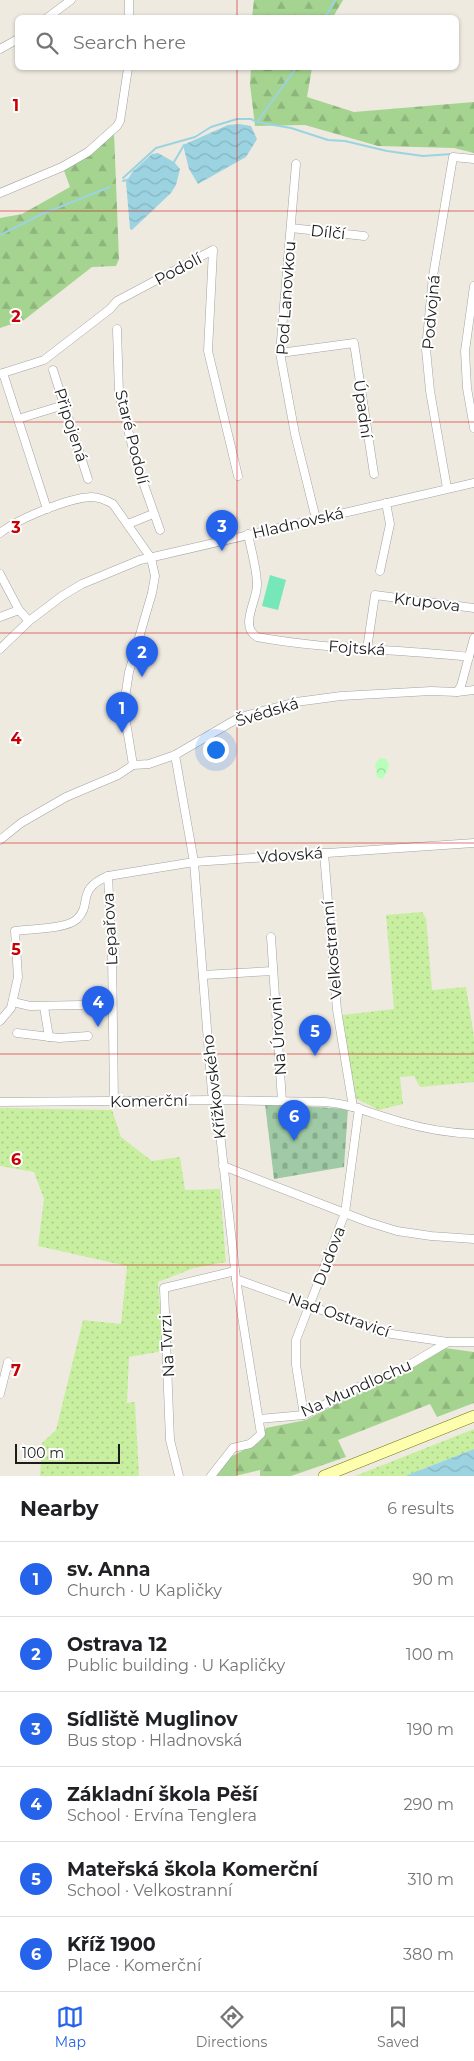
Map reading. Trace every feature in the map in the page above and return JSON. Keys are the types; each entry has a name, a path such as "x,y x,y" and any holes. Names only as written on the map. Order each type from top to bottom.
{"main road":[{"path":"324,1476 474,1416"}],"street":[{"path":"51,15 71,0"},
{"path":"129,0 129,15"},
{"path":"0,49 15,41"},
{"path":"0,193 88,152 117,126 120,121 128,70"},
{"name":"Podvojná","path":"447,488 430,391 426,349 433,276 453,156 474,159"},
{"name":"Pod Lanovkou","path":"296,164 280,353 295,434 316,519"},
{"name":"Dílčí","path":"291,228 364,236"},
{"name":"Podolí","path":"1,374 44,360 110,309 117,301 214,250 208,351 238,476"},
{"path":"474,286 464,351 466,388 474,428"},
{"name":"Staré Podolí","path":"117,329 119,394 137,466 160,530"},
{"name":"Úpadní","path":"280,353 354,343 374,474"},
{"name":"Připojená","path":"53,370 88,480"},
{"path":"1,374 18,419 47,509"},
{"path":"18,419 64,405"},
{"name":"Hladnovská","path":"0,649 29,621 62,596 82,584 111,571 151,558 248,534 447,488 474,484"},
{"path":"0,532 14,522 47,509 92,497 104,499 113,504 151,558 155,576 129,672 124,710 133,766"},
{"name":"Krupova","path":"380,571 390,524 386,503"},
{"path":"128,524 154,514"},
{"name":"Fojtská","path":"248,534 257,583 249,621 250,629 257,637 311,645 429,652 469,657"},
{"path":"0,574 19,610 29,621"},
{"name":"Krupova","path":"366,649 375,595 474,608"},
{"path":"0,617 19,610"},
{"path":"457,692 461,686 474,638"},
{"name":"Švédská","path":"0,840 21,823 66,797 118,775 133,766 149,764 175,755 235,720 296,702 354,695 474,690"},
{"name":"Křížkovského","path":"175,755 194,862 212,1093 217,1106 236,1275 259,1419"},
{"name":"Vdovská","path":"108,876 194,862 474,843"},
{"name":"Velkostranní","path":"324,853 338,1010 356,1107 345,1213"},
{"path":"0,1021 11,1008 18,977 15,931 66,925 76,920 81,913 88,890 95,881 108,876"},
{"name":"Lepařova","path":"108,876 112,954 114,1102"},
{"name":"Na Úrovni","path":"271,937 282,1101"},
{"path":"203,975 273,971"},
{"path":"13,1002 30,1006 82,1005"},
{"path":"44,1006 49,1037"},
{"path":"17,1033 49,1037 88,1036"},
{"name":"Komerční","path":"0,1102 214,1100 334,1102 435,1130 474,1134"},
{"path":"223,1166 368,1222 397,1231 431,1236 474,1238"},
{"name":"Dudova","path":"304,1415 295,1352 296,1340 345,1213"},
{"name":"Nad Ostravicí","path":"236,1275 386,1333 448,1342 474,1342"},
{"name":"Na Tvrzi","path":"180,1476 170,1440 164,1288 236,1275"},
{"name":"Na Mundlochu","path":"259,1419 304,1415 359,1387 399,1371 448,1342"},
{"path":"0,1394 8,1362"},
{"path":"211,1476 233,1448 250,1444 257,1439 261,1434 259,1419"}],"green space":[{"path":"254,0 343,0 334,15 252,15"},
{"path":"251,70 312,70 307,97 354,112 474,102 474,153 454,148 378,146 305,125 255,126 250,84"},
{"path":"114,132 119,259 116,266 92,267 24,320 0,328 0,218 22,214 70,187 63,168"},
{"path":"270,575 286,580 278,610 262,606"},
{"path":"380,758 386,759 389,764 387,772 382,779 377,777 375,764"},
{"path":"422,912 426,918 432,990 466,987 474,1037 474,1082 420,1087 414,1076 400,1077 403,1104 379,1110 355,1098 342,1015 394,1009 386,915"},
{"path":"265,1104 348,1109 344,1167 274,1179"},
{"path":"0,1108 112,1110 121,1137 152,1161 180,1157 185,1190 220,1189 226,1262 194,1268 158,1282 163,1351 129,1357 127,1403 135,1402 139,1476 40,1476 42,1443 56,1430 83,1320 121,1324 127,1266 38,1246 44,1199 34,1172 0,1166"},
{"path":"445,1348 474,1352 474,1403 437,1417 430,1404 338,1440 346,1457 291,1476 260,1476 260,1470 235,1476 215,1476 229,1458 259,1442 266,1428 306,1420 361,1391 401,1374"},
{"path":"474,1429 474,1449 405,1476 355,1476"}],"water":[{"path":"228,125 251,126 257,139 246,157 198,184 189,169 183,145"},
{"path":"158,153 174,162 180,169 176,185 171,193 132,230 130,229 126,182 133,171 152,154"},
{"path":"474,1449 474,1476 405,1476"}],"waterway":[{"path":"327,15 335,0"},
{"path":"123,178 156,148 195,137 211,127 237,119 251,119 257,122 295,70"},
{"path":"257,122 291,128 328,140 345,141 387,151 423,156 452,154"},
{"path":"174,162 184,145"},
{"path":"123,181 130,179"},
{"path":"0,235 42,214 110,187"}],"place":[{"name":"Sídliště Muglinov","path":"222,551"},
{"name":"Ostrava 12","path":"142,677"},
{"name":"sv. Anna","path":"122,733"},
{"name":"Základní škola Pěší","path":"98,1027"},
{"name":"Mateřská škola Komerční","path":"315,1056"},
{"name":"Kříž 1900","path":"294,1141"}]}
